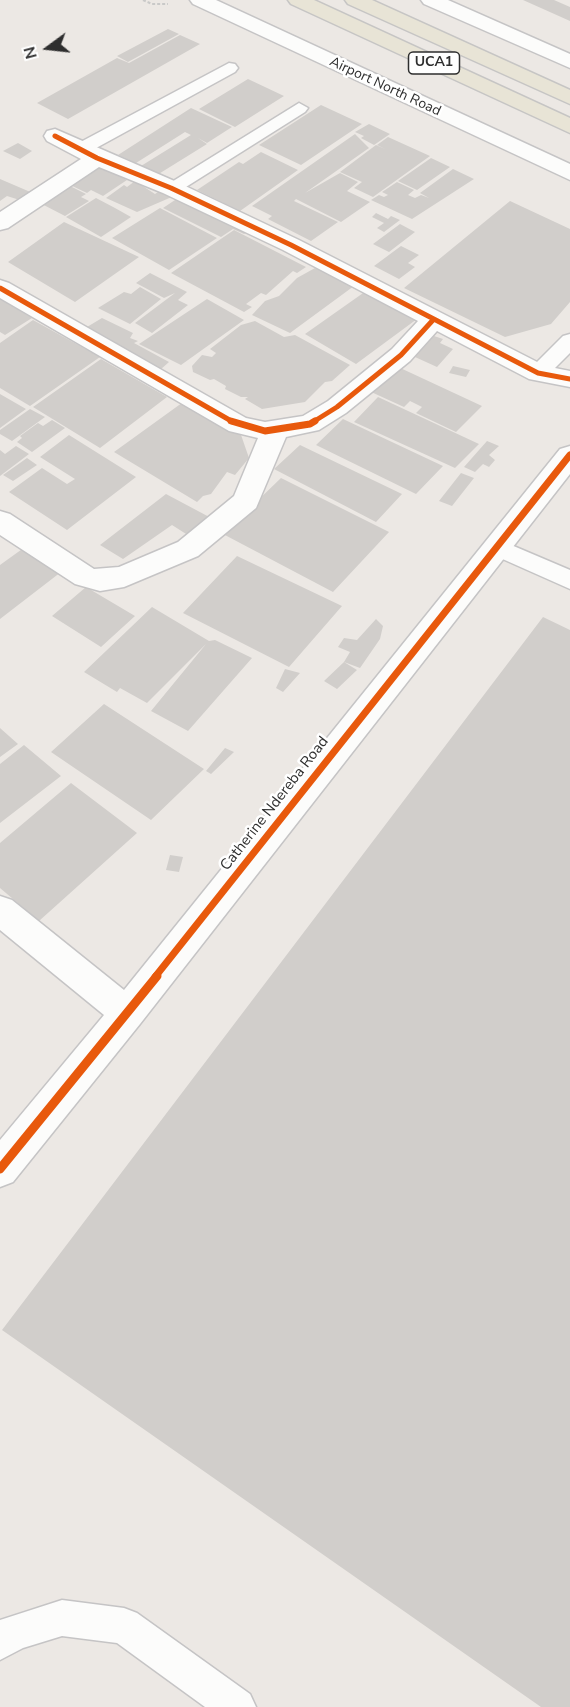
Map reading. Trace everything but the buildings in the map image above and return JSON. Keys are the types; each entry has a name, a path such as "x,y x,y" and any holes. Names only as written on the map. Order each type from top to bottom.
{"main road":[{"name":"UCA1","path":"298,0 570,126"},
{"name":"UCA1","path":"356,0 570,98"}],"street":[{"name":"Airport North Road","path":"200,0 570,173"},
{"path":"431,0 570,62"},
{"path":"55,136 171,188 322,261 538,373 570,379"},
{"path":"0,222 89,153"},
{"path":"0,288 238,424 265,431 310,424 337,407 400,355 433,320"},
{"path":"0,521 85,577 100,581 124,577 188,549 246,501 275,430"},
{"name":"Catherine Ndereba Road","path":"0,1169 127,1013 570,455"},
{"path":"0,910 127,1013"}],"lane":[{"path":"89,153 229,68"},
{"path":"171,188 299,108"},
{"path":"538,373 570,341"},
{"path":"496,548 570,580"},
{"path":"0,1642 14,1632 62,1618 124,1626 237,1707"}],"path":[{"path":"143,0 152,4"}],"cycle path":[{"path":"55,136 97,158 171,188 291,245 538,373 570,379"},
{"path":"0,288 238,425 265,431 310,424 337,407 401,355 433,320"},
{"path":"0,1169 127,1013 570,455"}]}
